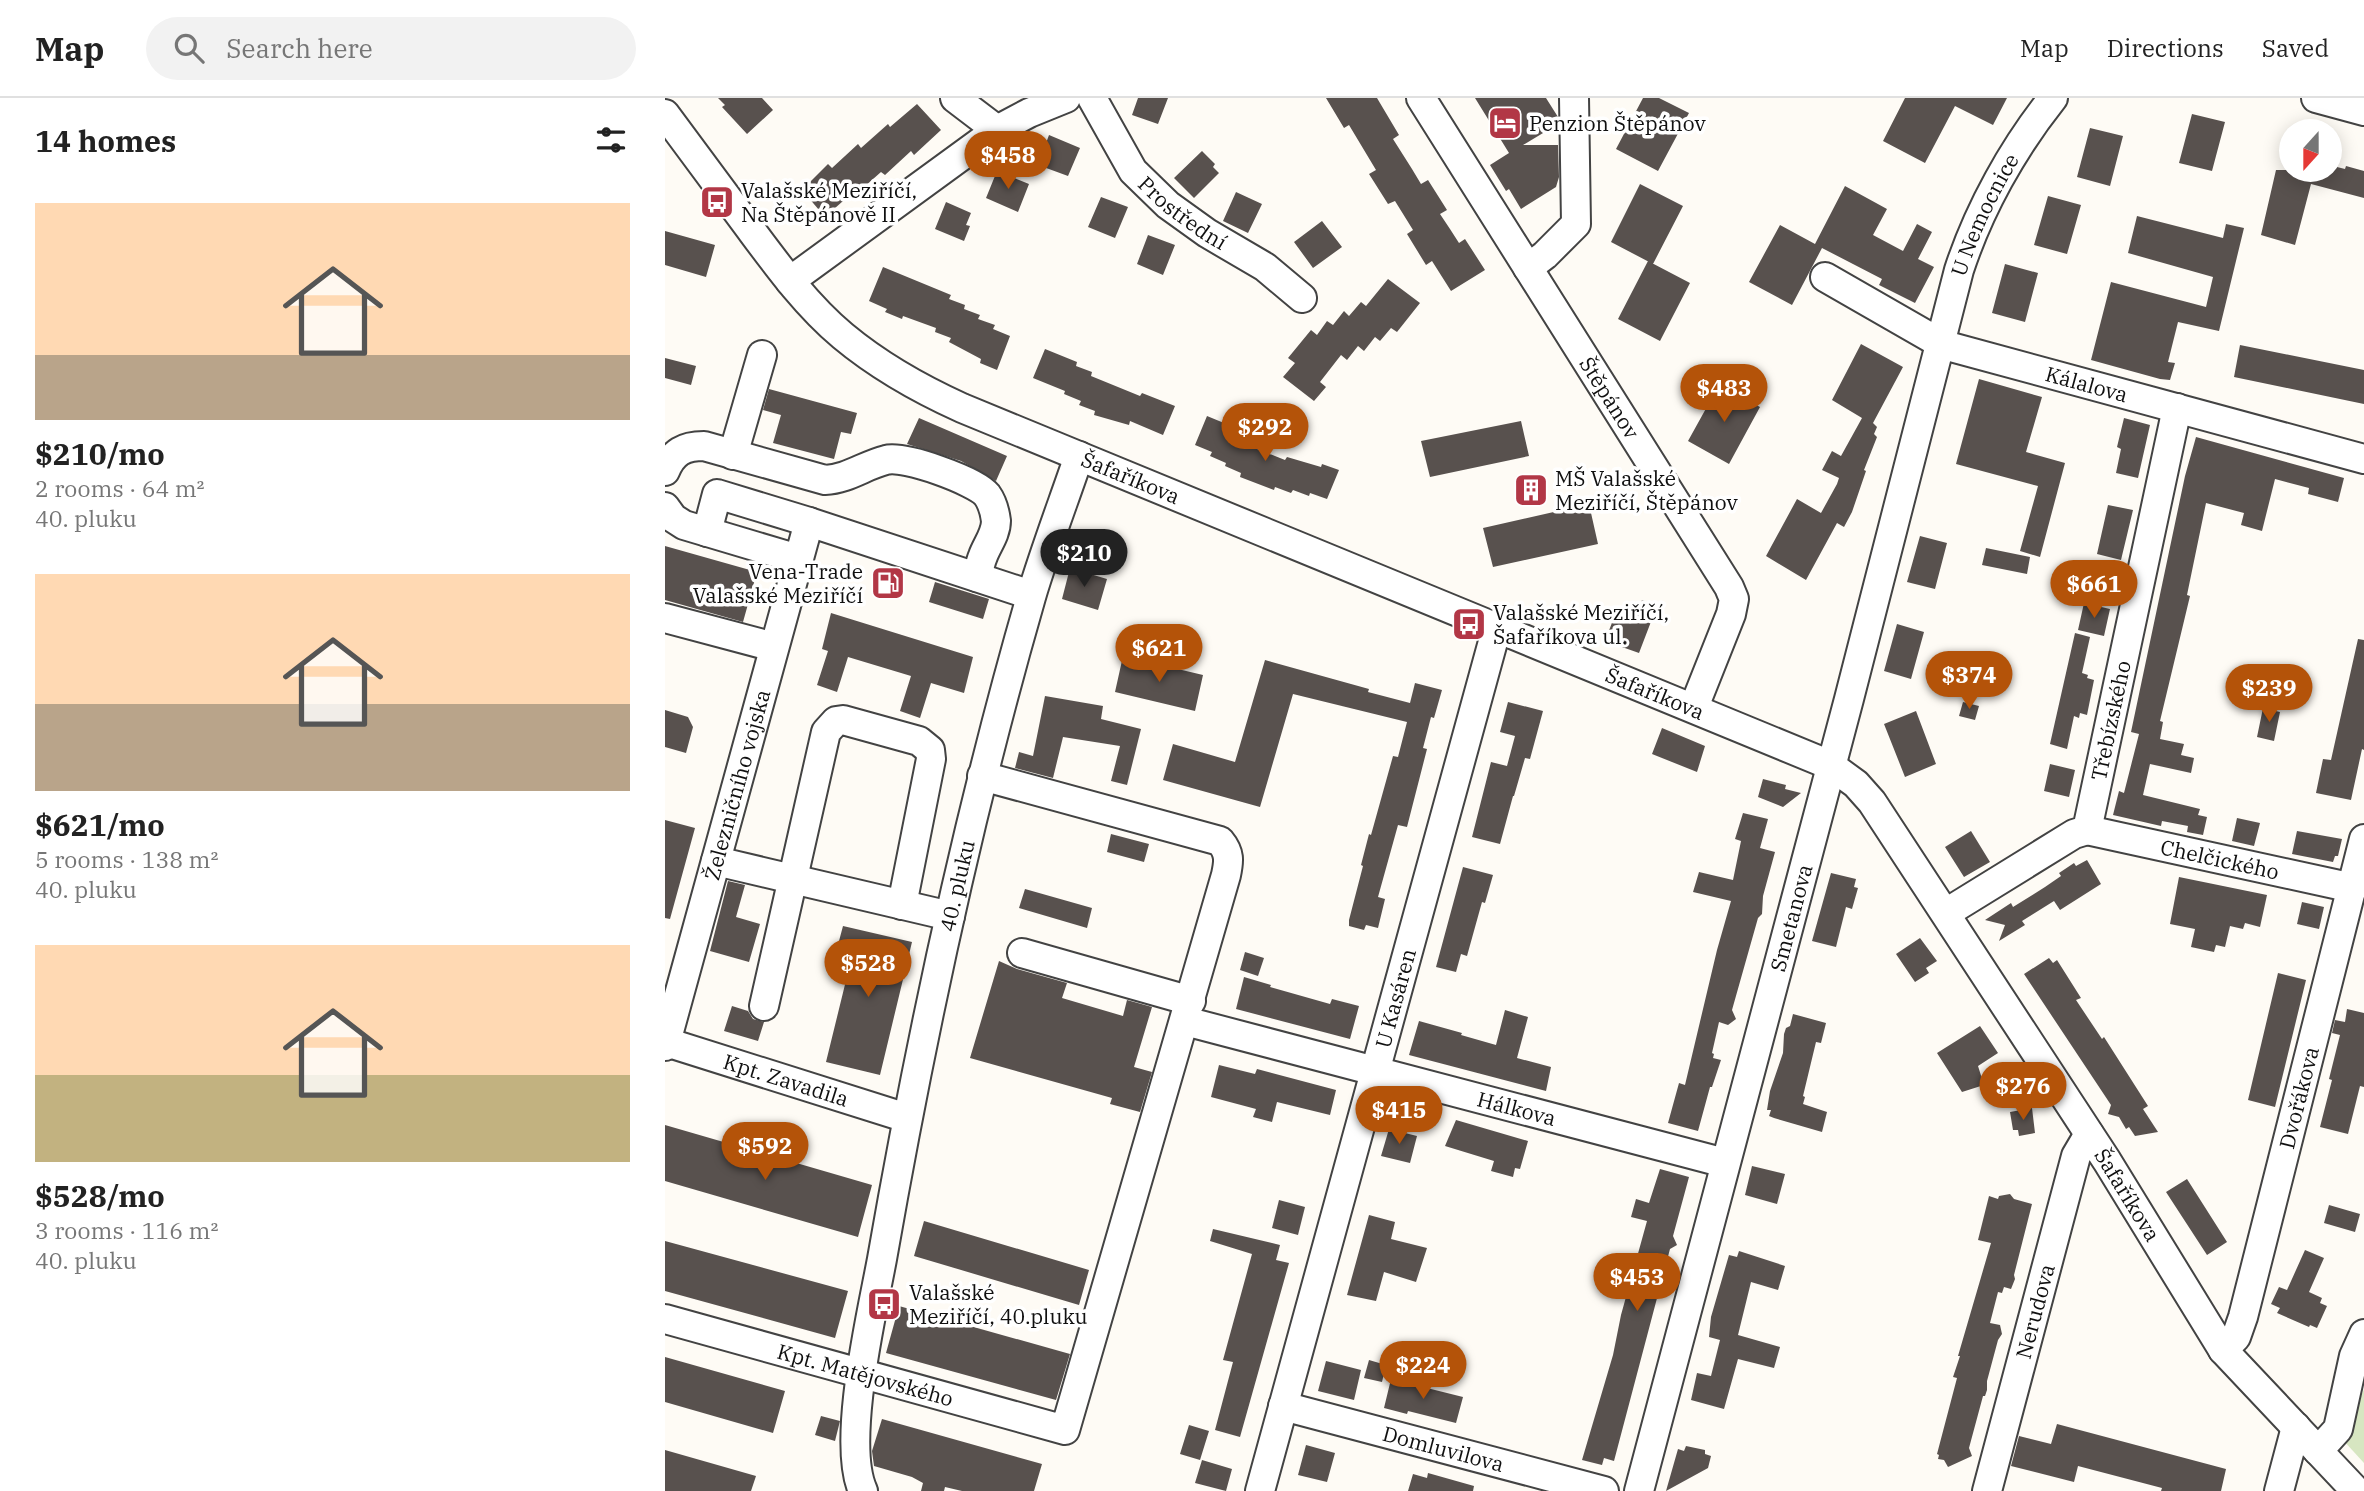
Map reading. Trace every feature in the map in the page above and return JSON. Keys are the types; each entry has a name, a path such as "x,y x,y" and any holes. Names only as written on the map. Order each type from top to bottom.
{"street":[{"path":"955,98 997,130"},
{"path":"790,281 997,130 1066,98"},
{"name":"Prostřední","path":"1092,98 1133,171 1168,205 1207,233 1265,267 1302,298"},
{"name":"Štěpánov","path":"1421,98 1732,594 1734,599 1731,614 1694,708"},
{"path":"1528,268 1576,225 1574,98"},
{"name":"U Nemocnice","path":"1940,344 1959,270 1972,236 2028,130 2053,98"},
{"path":"2316,98 2364,111"},
{"name":"Šafaříkova","path":"665,114 790,281 842,335 891,370 962,408 1830,765 1856,784 1872,802 2089,1134 2223,1350 2356,1491"},
{"name":"Kálalova","path":"1825,277 1940,344 2364,458"},
{"name":"Smetanova","path":"1639,1491 1940,344"},
{"path":"733,454 762,355"},
{"name":"Třebízského","path":"2087,830 2177,408"},
{"path":"665,471 678,451 678,441 825,480 843,477 887,459 898,459 970,483 987,495 996,522 977,577"},
{"name":"40. pluku","path":"863,1491 854,1451 861,1373 907,1118 982,776 1031,595 1079,456"},
{"path":"707,532 717,494 1031,595"},
{"path":"665,508 673,518 684,525 798,559"},
{"name":"Železničního vojska","path":"666,1044 809,522"},
{"path":"665,618 774,647"},
{"name":"U Kasáren","path":"1260,1491 1496,627"},
{"path":"764,1006 791,879 830,724 843,720 919,741 930,750 931,760 902,905"},
{"path":"982,776 1220,841 1228,850 1229,862 1188,1011"},
{"path":"1946,914 2074,834 2087,830"},
{"name":"Chelčického","path":"2087,830 2353,888"},
{"name":"Dvořákova","path":"2223,1350 2236,1336 2243,1317 2364,839"},
{"path":"716,861 950,916"},
{"name":"Hálkova","path":"1022,953 1188,1011 1225,1032 1725,1163"},
{"name":"Kpt. Matějovského","path":"665,1319 1065,1430 1188,1011"},
{"name":"Kpt. Zavadila","path":"666,1044 907,1118"},
{"name":"Nerudova","path":"1993,1489 2076,1156 2089,1134"},
{"path":"2318,1451 2338,1429 2354,1356 2364,1334"},
{"name":"Domluvilova","path":"1283,1406 1604,1491"},
{"path":"2279,1491 2296,1427"}],"green space":[{"path":"2364,1389 2364,1463 2343,1440"}],"building":[{"path":"718,98 762,98 773,110 747,134 722,107 725,105"},
{"path":"1138,98 1168,98 1158,124 1132,115"},
{"path":"1326,98 1377,98 1399,135 1393,139 1421,184 1428,180 1447,210 1440,214 1459,243 1465,239 1485,270 1451,291 1432,261 1426,265 1407,234 1413,230 1395,201 1388,204 1369,174 1376,170 1349,125 1344,128"},
{"path":"1475,98 1546,98 1558,117 1558,124 1523,145 1558,145 1559,177 1556,187 1521,209 1490,165 1509,153"},
{"path":"1643,98 1659,98 1689,113 1658,171 1616,149"},
{"path":"1905,98 2007,98 1993,125 1955,106 1925,163 1883,141"},
{"path":"917,104 941,130 914,155 911,151 885,175 881,172 825,217 802,190 828,164 832,168 858,144 861,148 888,124 890,127"},
{"path":"2192,114 2225,122 2212,171 2179,163"},
{"path":"2090,128 2123,136 2110,186 2077,177"},
{"path":"1049,135 1080,148 1068,176 1038,165"},
{"path":"1202,151 1215,164 1213,167 1219,173 1194,198 1174,178"},
{"path":"2346,166 2364,171 2364,198 2311,184 2295,245 2261,235 2276,170 2279,170 2279,182 2342,182 2342,168 2345,169"},
{"path":"997,171 1029,184 1018,212 986,198"},
{"path":"1640,184 1683,206 1653,264 1611,242"},
{"path":"1845,186 1887,209 1873,235 1903,251 1917,224 1932,232 1918,259 1934,267 1915,303 1879,285 1882,279 1822,248 1792,305 1749,282 1780,225 1815,244"},
{"path":"1236,192 1262,204 1248,233 1223,221"},
{"path":"2048,196 2081,205 2067,254 2034,245"},
{"path":"1101,197 1128,207 1115,238 1088,227"},
{"path":"946,202 971,213 966,225 970,226 964,241 935,229"},
{"path":"2137,216 2223,238 2226,224 2244,228 2219,331 2178,322 2168,362 2175,363 2170,380 2091,360 2111,282 2206,307 2213,277 2128,253"},
{"path":"1322,221 1342,247 1313,268 1294,242"},
{"path":"665,231 715,245 706,277 665,265"},
{"path":"1148,235 1175,245 1163,275 1137,264"},
{"path":"1648,261 1690,283 1660,341 1618,319"},
{"path":"2005,264 2038,273 2025,322 1992,313"},
{"path":"883,267 951,295 949,299 965,305 964,309 980,315 978,319 995,325 993,329 1010,336 997,370 980,363 981,359 949,342 951,338 935,332 936,328 903,316 902,319 869,301"},
{"path":"1388,279 1420,303 1397,332 1391,328 1380,341 1375,337 1364,351 1358,346 1347,360 1341,355 1320,382 1326,387 1314,401 1283,377 1295,363 1288,358 1311,330 1317,335 1327,321 1333,325 1344,311 1349,316 1361,302 1366,306"},
{"path":"1861,344 1903,367 1873,423 1877,427 1874,434 1877,437 1852,512 1844,527 1837,523 1806,580 1766,556 1797,499 1821,513 1837,484 1839,478 1822,470 1832,451 1841,456 1862,418 1832,400"},
{"path":"2240,345 2364,370 2364,404 2234,377"},
{"path":"1045,349 1077,362 1076,366 1092,372 1091,376 1140,396 1142,393 1175,406 1163,435 1130,421 1129,425 1094,415 1095,411 1079,405 1081,401 1064,394 1065,391 1033,378"},
{"path":"665,358 696,366 691,385 665,378"},
{"path":"1979,379 2042,397 2026,452 2065,463 2040,557 2020,551 2038,486 1956,464"},
{"path":"1719,385 1760,407 1729,464 1688,441"},
{"path":"769,389 857,413 851,434 841,432 834,459 773,443 781,415 763,410"},
{"path":"1207,416 1224,423 1222,427 1253,443 1252,447 1285,460 1287,457 1339,470 1327,499 1293,490 1291,493 1275,487 1274,490 1240,477 1241,473 1210,456 1212,452 1195,445"},
{"path":"919,418 1007,456 996,481 961,461 907,444"},
{"path":"2124,418 2150,425 2138,478 2116,473 2121,449 2117,447"},
{"path":"1521,421 1529,456 1430,477 1421,441"},
{"path":"2196,437 2344,478 2338,502 2308,494 2309,488 2275,479 2262,531 2241,525 2244,513 2206,503 2187,595 2190,596 2160,721 2163,722 2160,739 2184,744 2181,755 2194,758 2191,773 2150,764 2143,795 2200,809 2198,815 2207,817 2203,835 2187,832 2188,826 2162,821 2161,826 2113,815 2119,791 2124,793 2139,734 2131,732 2185,476"},
{"path":"1589,504 1598,544 1493,567 1483,528"},
{"path":"2108,505 2133,510 2121,560 2097,554"},
{"path":"1920,536 1947,543 1935,589 1907,582"},
{"path":"665,546 757,572 743,622 665,600"},
{"path":"1986,548 2030,557 2027,574 1982,565"},
{"path":"1070,568 1107,579 1098,610 1062,599"},
{"path":"935,582 989,599 983,619 929,602"},
{"path":"1642,600 1657,606 1639,653 1605,641 1618,607 1633,612 1635,606 1639,608"},
{"path":"2084,603 2110,609 2104,636 2078,630"},
{"path":"831,613 973,657 964,693 931,683 920,718 900,711 911,676 848,657 837,692 817,685 828,651 822,649"},
{"path":"1897,624 1924,632 1911,679 1884,671"},
{"path":"2075,633 2090,637 2082,673 2094,680 2087,715 2080,713 2079,718 2074,716 2067,749 2050,744"},
{"path":"2358,639 2364,640 2364,750 2362,749 2351,800 2316,793 2323,759 2331,760"},
{"path":"1123,656 1203,675 1195,711 1115,692"},
{"path":"1265,660 1410,703 1415,683 1442,690 1423,748 1427,749 1407,827 1398,825 1378,897 1385,899 1378,928 1366,925 1364,930 1349,926 1349,920 1369,834 1371,835 1393,756 1398,757 1407,722 1293,694 1260,807 1163,780 1173,744 1235,762"},
{"path":"1045,696 1103,706 1101,719 1141,729 1127,785 1111,781 1120,746 1063,737 1053,778 1015,768 1019,752 1033,756"},
{"path":"1508,702 1543,711 1530,759 1525,758 1500,844 1472,837 1491,762 1507,766 1515,736 1500,732"},
{"path":"1963,702 1979,706 1975,720 1959,716"},
{"path":"2263,708 2280,712 2274,741 2257,737"},
{"path":"665,710 688,717 693,727 686,753 665,747"},
{"path":"1916,711 1936,764 1905,777 1884,724"},
{"path":"1662,728 1705,746 1697,772 1652,754"},
{"path":"2050,764 2075,770 2069,797 2044,791"},
{"path":"1763,779 1786,785 1785,789 1801,793 1783,807 1758,797"},
{"path":"1743,813 1768,819 1760,848 1775,852 1763,896 1762,914 1758,918 1732,1010 1736,1019 1728,1025 1719,1022 1712,1053 1713,1058 1721,1060 1710,1087 1698,1131 1668,1123 1679,1083 1685,1085 1731,901 1693,892 1699,872 1733,880 1741,841 1735,839"},
{"path":"2237,818 2260,823 2254,846 2232,841"},
{"path":"665,820 695,828 670,919 665,918"},
{"path":"1971,831 1990,862 1964,877 1945,847"},
{"path":"2297,831 2342,839 2338,856 2335,856 2333,862 2292,854"},
{"path":"1111,834 1149,844 1144,862 1107,852"},
{"path":"2087,860 2101,884 2060,910 2054,901 2022,921 2025,925 1999,941 2005,925 1985,920 2011,903 2013,907 2045,887 2074,863 2076,866"},
{"path":"1463,867 1493,875 1485,903 1482,902 1467,956 1461,954 1456,972 1436,967"},
{"path":"1831,873 1856,879 1854,887 1858,888 1852,909 1846,907 1836,947 1812,941"},
{"path":"2179,877 2267,895 2260,927 2245,923 2243,929 2230,926 2225,947 2216,945 2214,952 2191,947 2195,929 2170,924"},
{"path":"728,881 745,885 736,917 760,924 749,962 710,951"},
{"path":"1025,889 1092,908 1087,928 1019,908"},
{"path":"2302,902 2324,907 2319,929 2297,924"},
{"path":"843,926 912,942 880,1075 826,1062 851,960 835,956"},
{"path":"1920,938 1937,961 1926,968 1929,973 1915,982 1896,954"},
{"path":"1245,952 1264,958 1258,976 1240,970"},
{"path":"2049,958 2053,963 2057,960 2081,998 2076,1000 2102,1039 2104,1037 2148,1106 2143,1109 2158,1132 2135,1136 2129,1127 2126,1129 2119,1117 2108,1114 2111,1105 2024,974"},
{"path":"999,961 1067,983 1062,998 1123,1016 1127,1000 1152,1007 1134,1067 1152,1072 1140,1112 1110,1104 1112,1098 970,1058"},
{"path":"2278,973 2306,980 2275,1107 2248,1100"},
{"path":"1244,977 1330,1004 1332,999 1359,1006 1350,1039 1236,1009"},
{"path":"732,1006 748,1011 753,1019 764,1022 758,1041 724,1031"},
{"path":"2347,1009 2364,1013 2364,1087 2360,1086 2348,1134 2320,1127 2340,1035 2332,1033 2335,1020 2345,1022"},
{"path":"1505,1010 1528,1017 1517,1058 1551,1067 1546,1091 1409,1055 1419,1021 1496,1045"},
{"path":"1793,1014 1826,1023 1821,1043 1816,1042 1803,1096 1803,1104 1827,1112 1822,1132 1769,1116 1771,1110 1767,1110 1770,1091 1783,1053 1784,1034 1790,1026"},
{"path":"1980,1026 1998,1053 1978,1066 1984,1085 1962,1092 1937,1053"},
{"path":"1219,1065 1255,1074 1257,1069 1336,1090 1330,1115 1277,1102 1272,1122 1253,1117 1256,1109 1211,1097"},
{"path":"2032,1108 2035,1133 2019,1136 2018,1130 2013,1130 2010,1112"},
{"path":"1456,1120 1528,1141 1520,1169 1515,1168 1513,1177 1491,1171 1494,1161 1445,1146"},
{"path":"665,1125 872,1185 858,1237 665,1181"},
{"path":"1389,1129 1417,1136 1410,1163 1381,1156"},
{"path":"1752,1166 1785,1174 1777,1204 1745,1195"},
{"path":"1660,1169 1689,1177 1673,1236 1677,1245 1670,1249 1614,1461 1604,1458 1602,1465 1582,1460 1613,1355 1647,1221 1631,1217 1636,1199 1649,1203"},
{"path":"2187,1179 2227,1242 2207,1255 2166,1192"},
{"path":"2010,1194 2014,1199 2032,1204 2015,1279 2011,1289 2004,1287 2002,1293 1998,1292 1990,1323 2000,1325 2002,1334 1998,1340 1987,1390 1969,1448 1972,1456 1948,1467 1944,1460 1938,1459 1937,1454 1957,1378 1953,1377 1958,1356 1991,1243 1978,1240 1989,1196 1998,1199 1999,1196"},
{"path":"1279,1200 1305,1207 1298,1235 1272,1228"},
{"path":"2329,1205 2360,1214 2355,1232 2324,1223"},
{"path":"1369,1215 1395,1222 1391,1239 1427,1248 1416,1282 1384,1272 1376,1301 1347,1295"},
{"path":"924,1221 1089,1270 1079,1305 914,1256"},
{"path":"1213,1229 1280,1245 1276,1260 1289,1263 1240,1437 1215,1430 1233,1362 1223,1360 1252,1254 1210,1241"},
{"path":"665,1241 848,1291 835,1338 665,1291"},
{"path":"2305,1250 2324,1258 2309,1292 2322,1298 2320,1303 2327,1306 2317,1328 2277,1313 2280,1308 2271,1304 2279,1287 2287,1290"},
{"path":"1739,1251 1785,1266 1778,1290 1751,1282 1738,1335 1780,1347 1774,1368 1738,1359 1724,1409 1691,1400 1697,1373 1711,1376 1720,1340 1709,1337 1711,1317 1729,1255 1737,1257"},
{"path":"899,1306 1070,1354 1056,1400 886,1353"},
{"path":"665,1357 785,1391 773,1433 665,1402"},
{"path":"1369,1360 1386,1365 1382,1382 1364,1378"},
{"path":"1326,1361 1361,1370 1354,1400 1318,1391"},
{"path":"1391,1379 1463,1397 1456,1423 1384,1408"},
{"path":"821,1416 840,1421 835,1441 815,1435"},
{"path":"882,1419 1042,1464 1034,1491 962,1491 945,1487 944,1491 921,1491 923,1483 912,1477 874,1466 872,1451"},
{"path":"2057,1424 2226,1469 2221,1491 2161,1491 2162,1488 2078,1466 2074,1482 2011,1466 2019,1436 2051,1444"},
{"path":"1189,1425 1209,1431 1200,1460 1180,1454"},
{"path":"1306,1445 1335,1453 1327,1482 1298,1475"},
{"path":"1686,1446 1705,1450 1705,1454 1711,1456 1708,1468 1666,1491 1678,1449 1684,1451"},
{"path":"665,1450 756,1476 751,1491 665,1491"},
{"path":"1202,1460 1232,1469 1226,1491 1195,1483"},
{"path":"1428,1473 1474,1486 1473,1491 1408,1491 1413,1474 1427,1478"}],"place":[{"name":"Penzion Štěpánov","path":"1505,123"},
{"name":"Valašské Meziříčí, Na Štěpánově II","path":"717,202"},
{"name":"MŠ Valašské Meziříčí, Štěpánov","path":"1531,490"},
{"name":"Vena-Trade Valašské Meziříčí","path":"888,583"},
{"name":"Valašské Meziříčí, Šafaříkova ul.","path":"1469,624"},
{"name":"Valašské Meziříčí, 40.pluku","path":"884,1304"}]}
